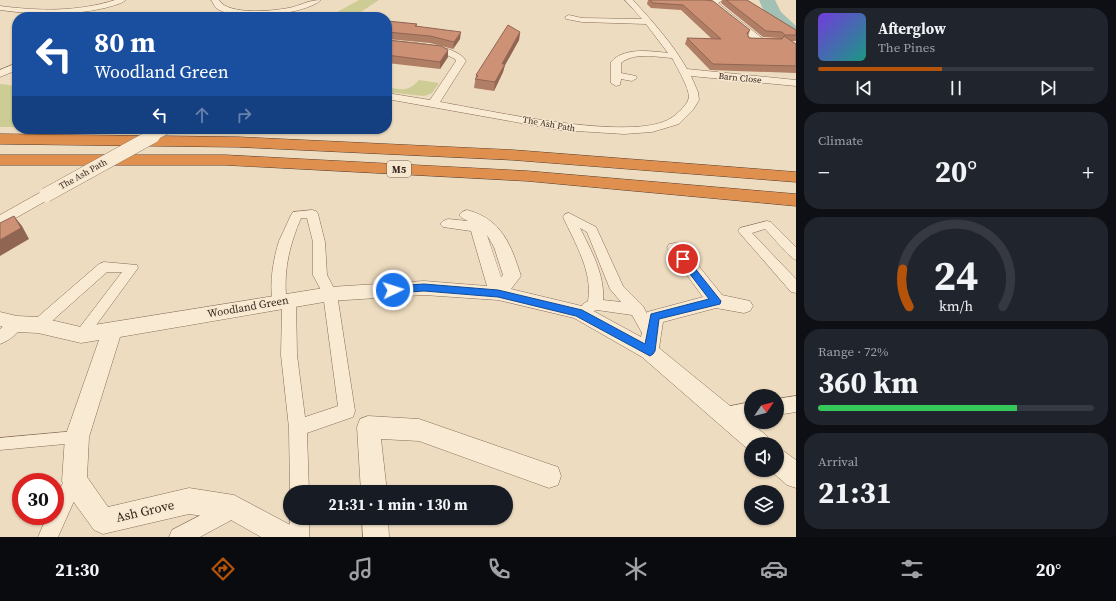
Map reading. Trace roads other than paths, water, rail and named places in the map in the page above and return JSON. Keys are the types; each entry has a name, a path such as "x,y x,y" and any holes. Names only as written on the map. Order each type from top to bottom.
{"highway":[{"name":"M5","path":"0,140 238,142 513,155 796,177"},
{"name":"M5","path":"0,160 225,160 527,176 796,200"}],"street":[{"path":"0,8 20,11 50,12 90,9 122,0"},
{"path":"215,0 215,4 224,9 241,12"},
{"path":"269,12 294,9 316,0"},
{"path":"630,0 638,0"},
{"path":"630,0 667,43 684,72"},
{"path":"713,2 759,40"},
{"path":"90,9 94,12"},
{"path":"7,16 12,14"},
{"path":"575,20 648,22"},
{"path":"744,40 770,40"},
{"path":"392,42 442,50 459,57 461,61 433,104"},
{"path":"632,78 616,79 616,62 623,56 637,54 675,56"},
{"name":"The Ash Path","path":"392,97 576,129 631,131 674,122 685,116 694,98 684,72"},
{"name":"Barn Close","path":"684,72 796,79"},
{"name":"The Ash Path","path":"0,221 157,134"},
{"path":"298,428 348,411 330,294 320,275 319,242 312,214 297,215 285,242 278,278 285,301 289,355 298,428 299,485"},
{"path":"467,215 480,220 492,230 505,250 512,276 498,293"},
{"path":"650,344 636,309 617,289 592,230 569,217 587,254 597,289 587,308 636,309 654,317 716,301 744,306"},
{"path":"448,224 477,227 498,293"},
{"path":"796,256 786,243 767,225 744,231 796,288"},
{"path":"675,248 716,301"},
{"path":"38,325 104,267 132,268 81,335"},
{"name":"Woodland Green","path":"9,321 38,325 81,335 330,294 424,288 498,293 587,308 650,344 750,437"},
{"path":"650,344 654,317"},
{"path":"0,338 9,321"},
{"path":"48,537 74,481 77,437 112,331"},
{"path":"784,406 796,404"},
{"path":"732,413 744,411"},
{"path":"373,485 368,428 419,430 549,476"},
{"path":"784,466 796,476"},
{"name":"Ash Grove","path":"74,481 103,521 189,501 234,508 288,537"},
{"path":"179,537 234,508"},
{"path":"299,525 300,537"},
{"path":"375,525 376,537"}],"lane":[{"path":"0,444 77,437"}],"waterway":[{"path":"767,0 778,20 796,34"}]}
